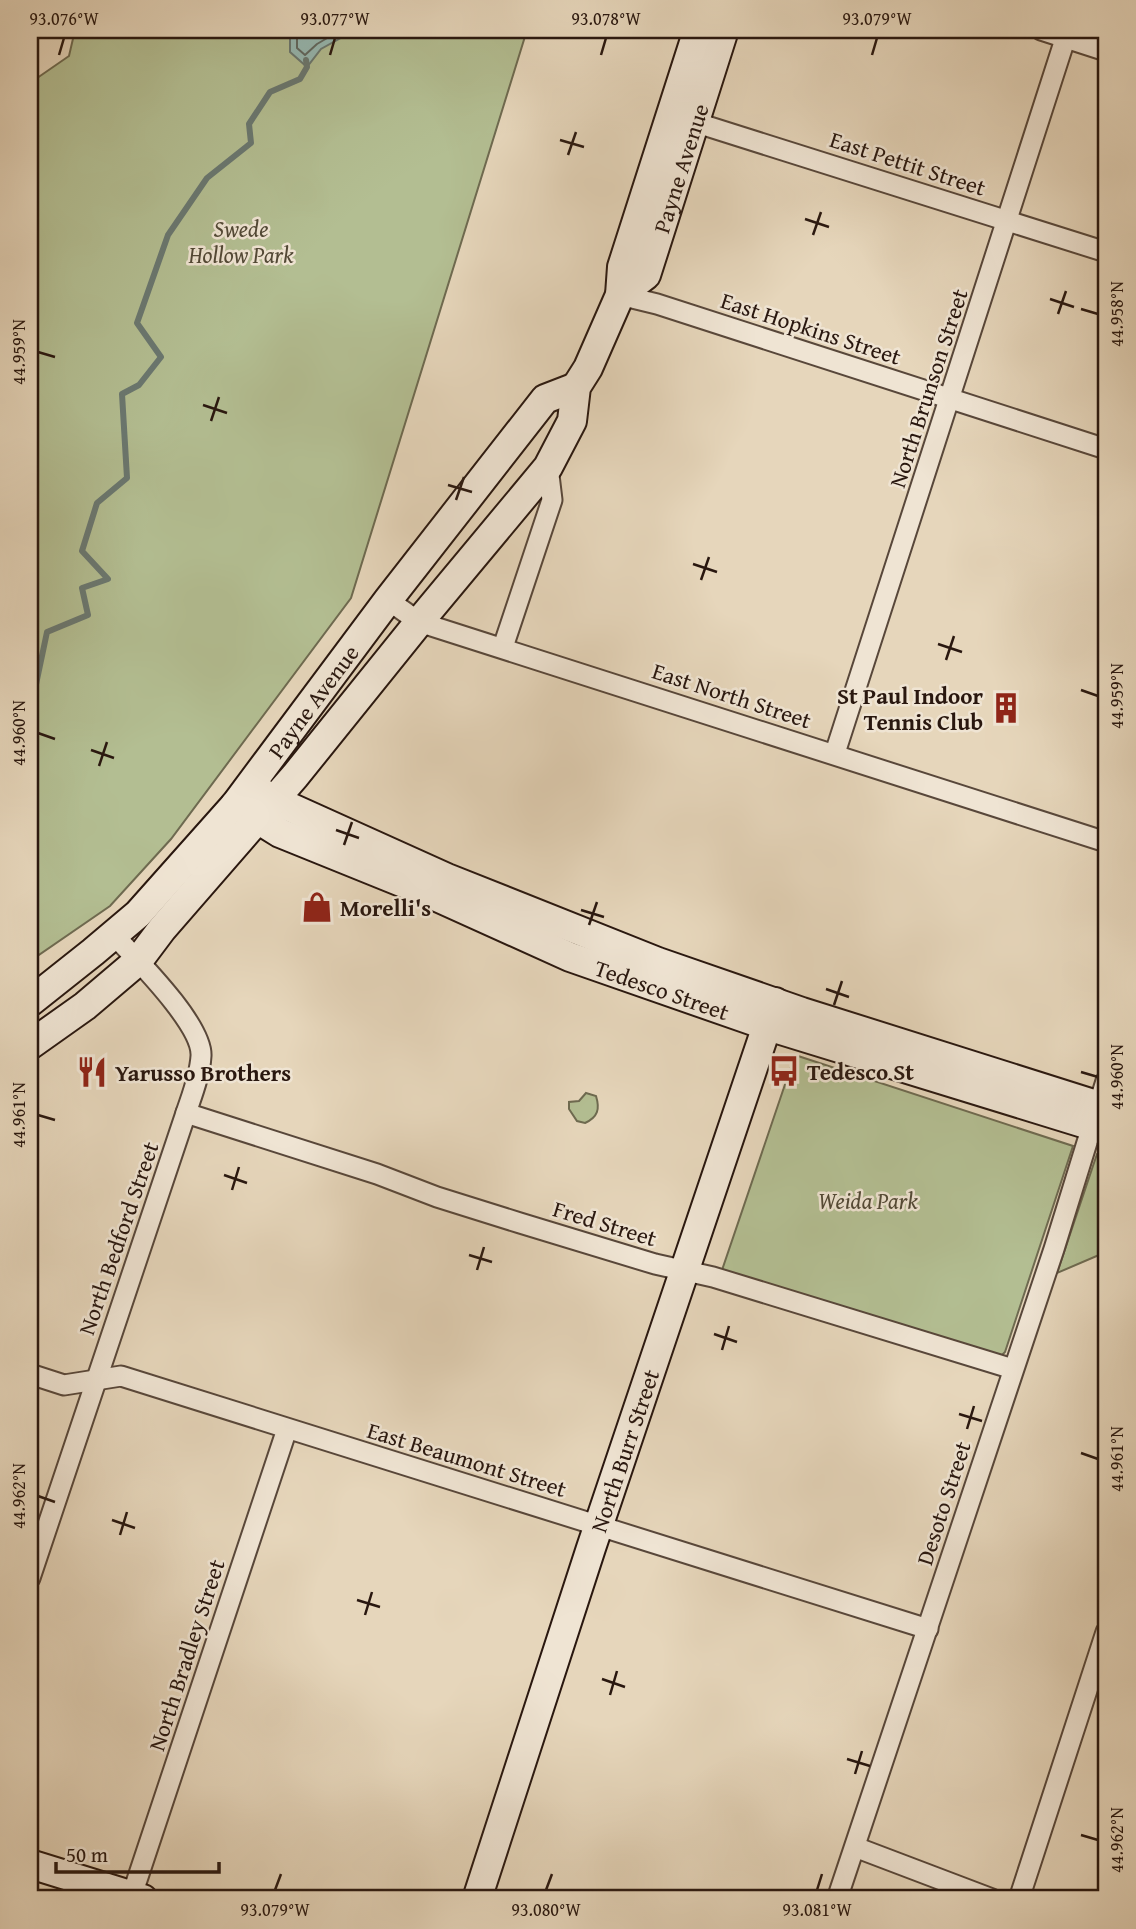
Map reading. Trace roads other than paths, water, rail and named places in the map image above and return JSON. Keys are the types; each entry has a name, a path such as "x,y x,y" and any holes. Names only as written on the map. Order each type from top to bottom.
{"street":[{"name":"Payne Avenue","path":"30,1002 138,914 254,803 419,622 548,467 572,421 576,387 620,295 622,267 698,30"},
{"name":"Payne Avenue","path":"620,295 646,275 724,30"},
{"path":"1041,30 1067,34 1106,51"},
{"name":"North Brunson Street","path":"835,753 1067,34"},
{"name":"East Pettit Street","path":"694,122 1106,253"},
{"name":"East Hopkins Street","path":"620,295 657,304 1106,449"},
{"name":"Payne Avenue","path":"30,1045 85,1006 138,961 254,803 388,600 545,398 576,387"},
{"path":"503,648 552,500 548,467"},
{"name":"East North Street","path":"388,600 419,622 835,753 1106,842"},
{"name":"Tedesco Street","path":"254,803 447,878 772,1014 1102,1111"},
{"name":"North Bedford Street","path":"30,1578 186,1113 202,1054 184,1015 114,935"},
{"name":"North Burr Street","path":"477,1899 772,1014"},
{"name":"Desoto Street","path":"837,1899 1102,1111"},
{"name":"Fred Street","path":"186,1113 520,1223 713,1278 1013,1370"},
{"name":"East Beaumont Street","path":"30,1374 64,1385 121,1376 928,1629"},
{"name":"North Bradley Street","path":"137,1897 288,1429"},
{"path":"1019,1899 1106,1632"},
{"path":"855,1847 992,1899"},
{"path":"30,1864 137,1897"}],"water":[{"path":"290,30 355,30 321,49 307,67 290,52"}],"waterway":[{"path":"30,713 47,632 88,615 82,588 108,579 82,551 97,503 127,478 122,394 139,385 161,357 137,323 168,235 207,178 251,143 249,124 270,92 300,79 307,67 306,60"}],"place":[{"name":"St Paul Indoor Tennis Club","path":"1006,708"},
{"name":"Morelli's","path":"317,907"},
{"name":"Tedesco St","path":"784,1071"},
{"name":"Yarusso Brothers","path":"92,1072"}],"park label":[{"name":"Swede Hollow Park","path":"241,241"},
{"name":"Weida Park","path":"868,1200"}]}
